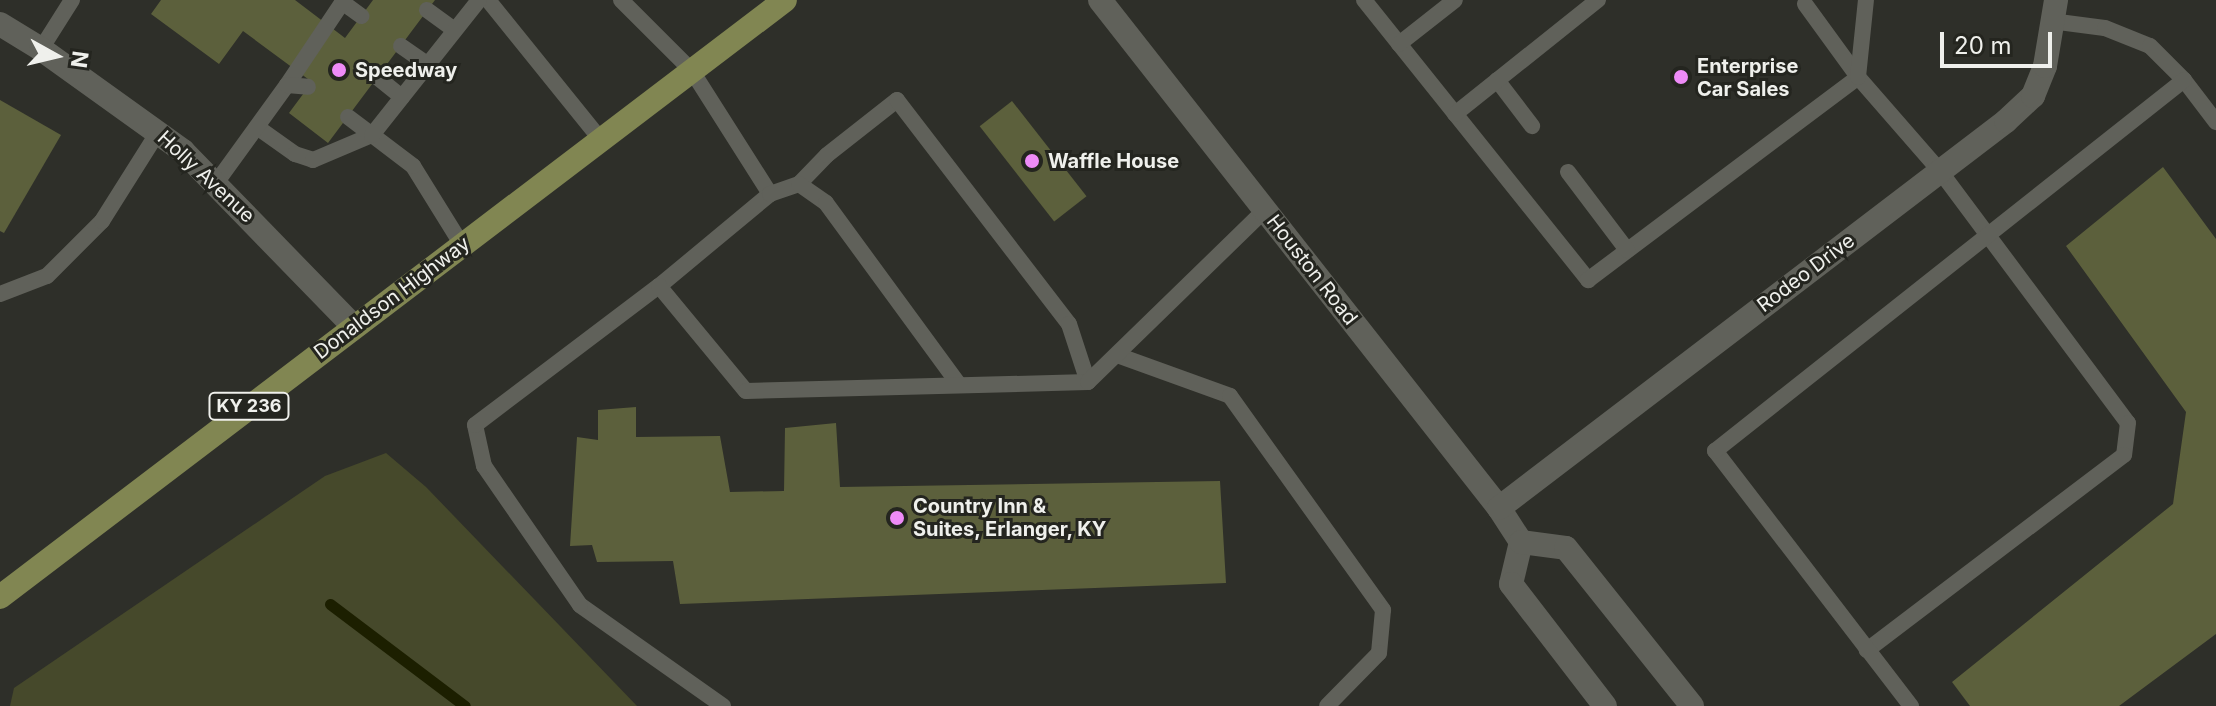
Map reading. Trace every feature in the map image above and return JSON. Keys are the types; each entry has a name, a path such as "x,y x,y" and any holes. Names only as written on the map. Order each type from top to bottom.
{"main road":[{"name":"Donaldson Highway","path":"0,597 785,0"}],"street":[{"name":"Houston Road","path":"1100,0 1499,508 1521,542"},
{"name":"Rodeo Drive","path":"1499,508 1940,171 2033,96 2045,66 2053,10"},
{"name":"Holly Avenue","path":"0,24 41,49 158,132 216,183 353,326"},
{"path":"1605,706 1511,584 1521,542 1566,548 1692,706"}],"lane":[{"path":"41,49 72,0"},
{"path":"257,127 295,154 313,160 372,135 479,0"},
{"path":"488,0 601,140"},
{"path":"621,0 692,71 770,194"},
{"path":"1364,0 1588,280 1858,77 1866,0"},
{"path":"1399,44 1455,0"},
{"path":"1455,114 1598,0"},
{"path":"216,183 343,1 361,16"},
{"path":"1805,4 1858,77 1940,171 1989,234 2128,423 2124,455 1867,650"},
{"path":"427,10 455,30"},
{"path":"2053,10 2150,46 2184,80 2216,122"},
{"path":"401,46 428,65"},
{"path":"377,77 402,97"},
{"path":"1497,80 1532,126"},
{"path":"1911,706 1715,451 2184,80"},
{"path":"287,85 308,87"},
{"path":"723,706 580,605 484,466 475,425 659,286 770,194 799,184 827,155 897,100 1069,324 1088,382"},
{"path":"348,117 413,166 462,245"},
{"path":"0,294 47,276 102,221 158,132"},
{"path":"1568,172 1627,250"},
{"path":"799,184 826,203 959,385"},
{"path":"659,286 746,391 1088,382 1265,210"},
{"path":"1117,355 1230,396 1383,610 1379,653 1327,706"}],"green space":[{"path":"386,453 426,487 637,706 10,706 14,688 325,476"}],"building":[{"path":"161,0 295,0 345,38 373,0 435,0 328,143 289,113 312,82 243,31 219,64 151,14"},
{"path":"0,100 61,135 4,233 0,231"},
{"name":"Waffle House","path":"1012,101 1086,196 1054,222 980,126"},
{"path":"2163,167 2216,239 2216,634 2119,706 1970,706 1952,682 2173,504 2186,412 2066,246"},
{"name":"Country Inn & Suites, Erlanger, KY","path":"636,407 636,437 720,436 730,492 784,491 785,428 836,423 840,487 1220,481 1226,583 680,604 673,561 597,562 592,545 570,546 577,437 598,440 598,410"}],"waterway":[{"path":"330,604 465,706"}],"place":[{"name":"Speedway","path":"339,70"},
{"name":"Enterprise Car Sales","path":"1681,77"},
{"name":"Waffle House","path":"1032,161"},
{"name":"Country Inn & Suites, Erlanger, KY","path":"897,518"}]}
